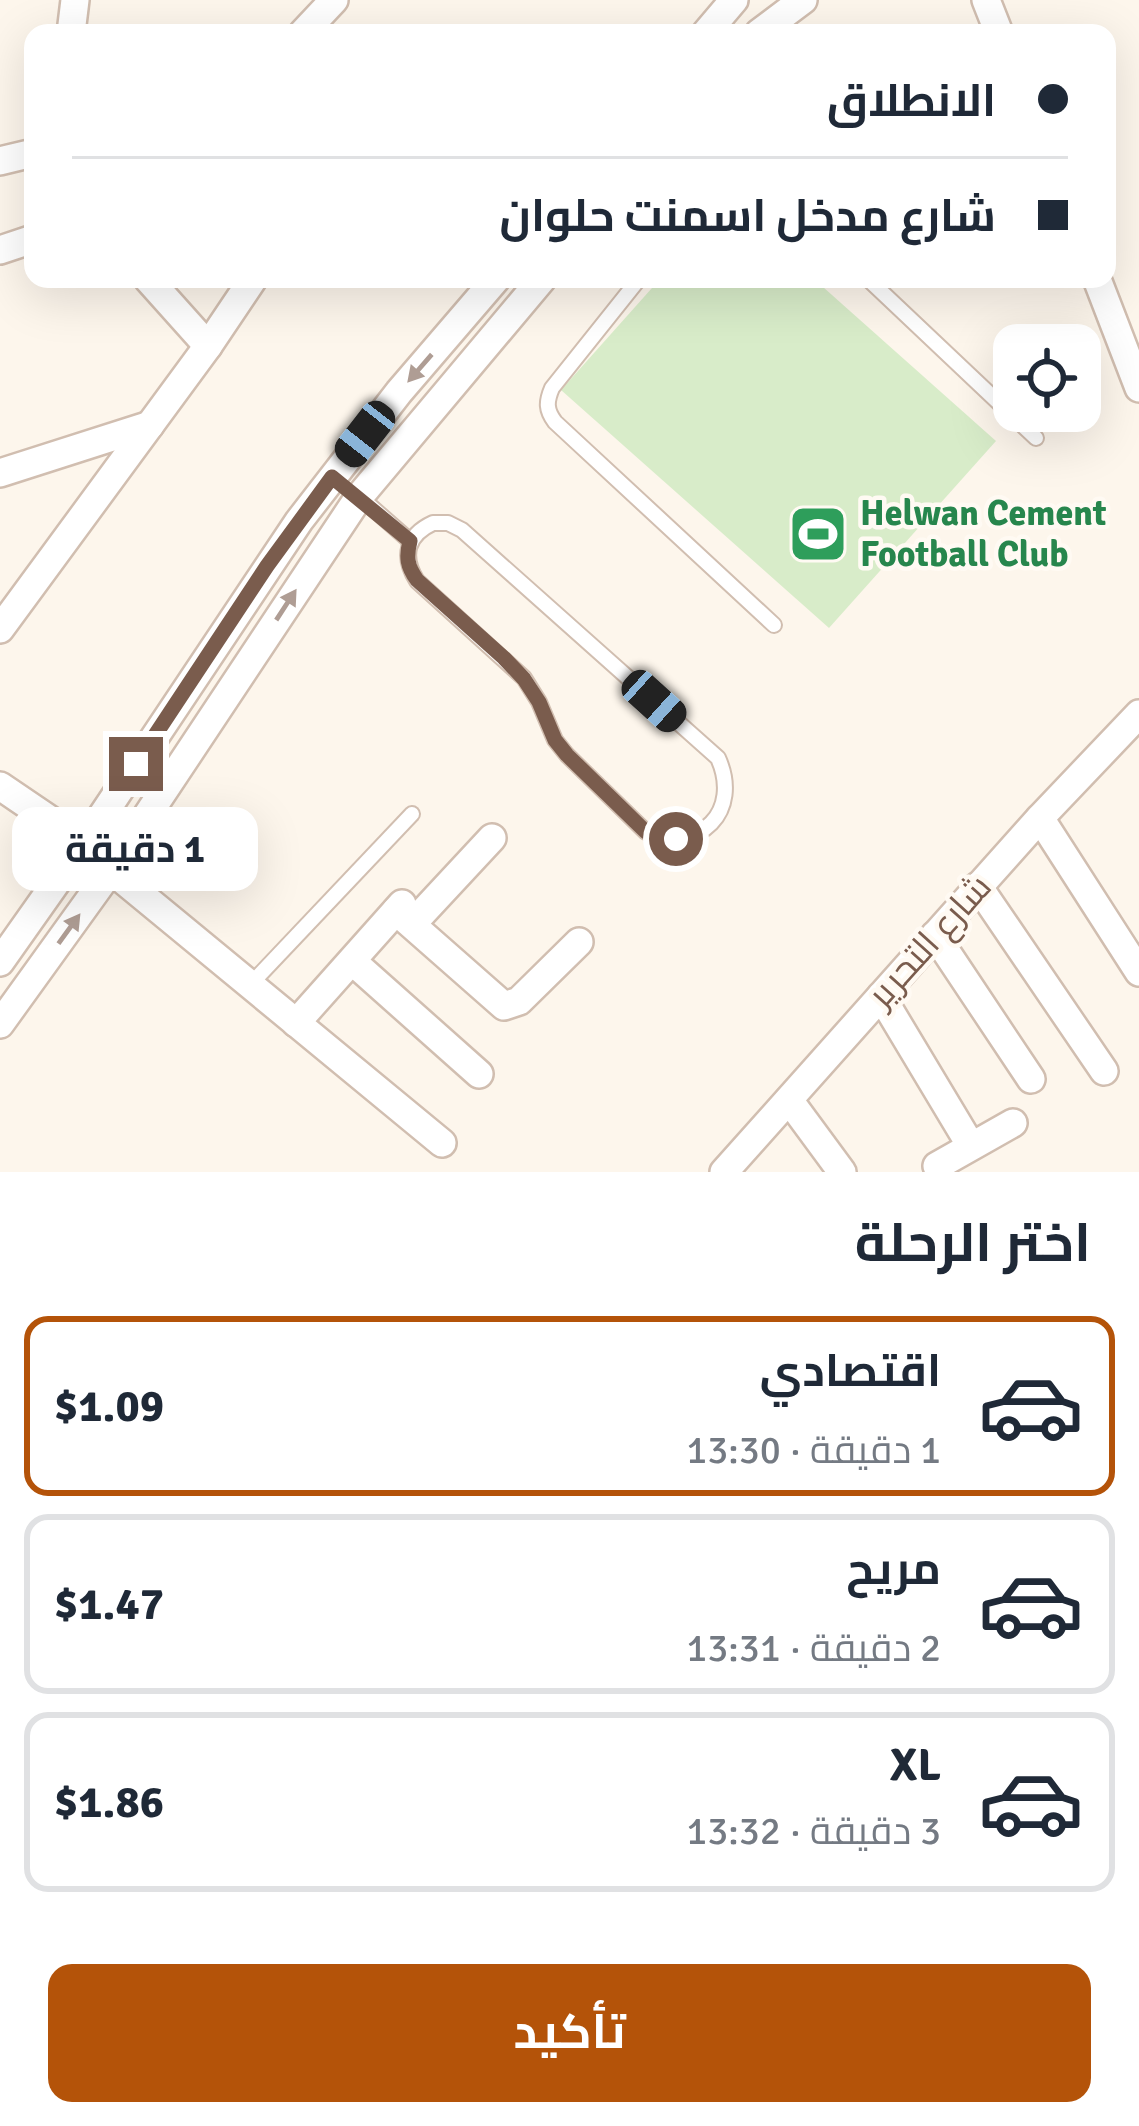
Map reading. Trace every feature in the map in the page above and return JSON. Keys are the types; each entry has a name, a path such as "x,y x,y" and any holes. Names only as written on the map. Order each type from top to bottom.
{"street":[{"path":"311,24 334,0"},
{"path":"714,24 734,0"},
{"path":"771,24 803,0"},
{"path":"156,288 208,346"},
{"path":"0,629 247,288"},
{"path":"0,962 267,566 399,392 488,288"},
{"path":"0,1024 111,870 327,541 534,288"},
{"path":"1100,288 1139,388"},
{"path":"0,473 151,424"},
{"path":"332,477 359,497"},
{"name":"شارع التحرير","path":"724,1172 1139,714"},
{"path":"0,786 84,843 442,1143"},
{"path":"1040,818 1139,972"},
{"path":"296,1023 352,961 491,838"},
{"path":"979,886 1104,1071"},
{"path":"403,913 505,1006 519,1001 579,942"},
{"path":"935,935 1031,1078"},
{"path":"352,961 478,1074"},
{"path":"881,996 971,1146"},
{"path":"789,1100 842,1172"},
{"path":"937,1166 1013,1123"}],"lane":[{"path":"632,288 552,388 548,412 774,625"},
{"path":"878,288 1036,438"},
{"path":"359,497 410,541"},
{"path":"434,523 462,530 718,758 726,788 716,818 692,836 676,839 646,832 555,740 524,679 417,580 406,554 410,541 434,523"},
{"path":"250,985 412,814"}],"green space":[{"name":"Helwan Cement Football Club","path":"652,288 824,288 996,441 829,628 561,390"}],"place":[{"name":"Helwan Cement Football Club","path":"818,534"}],"route":[{"path":"136,764 332,477 410,541 406,554 417,580 524,679 567,755 646,832 676,839"}]}
